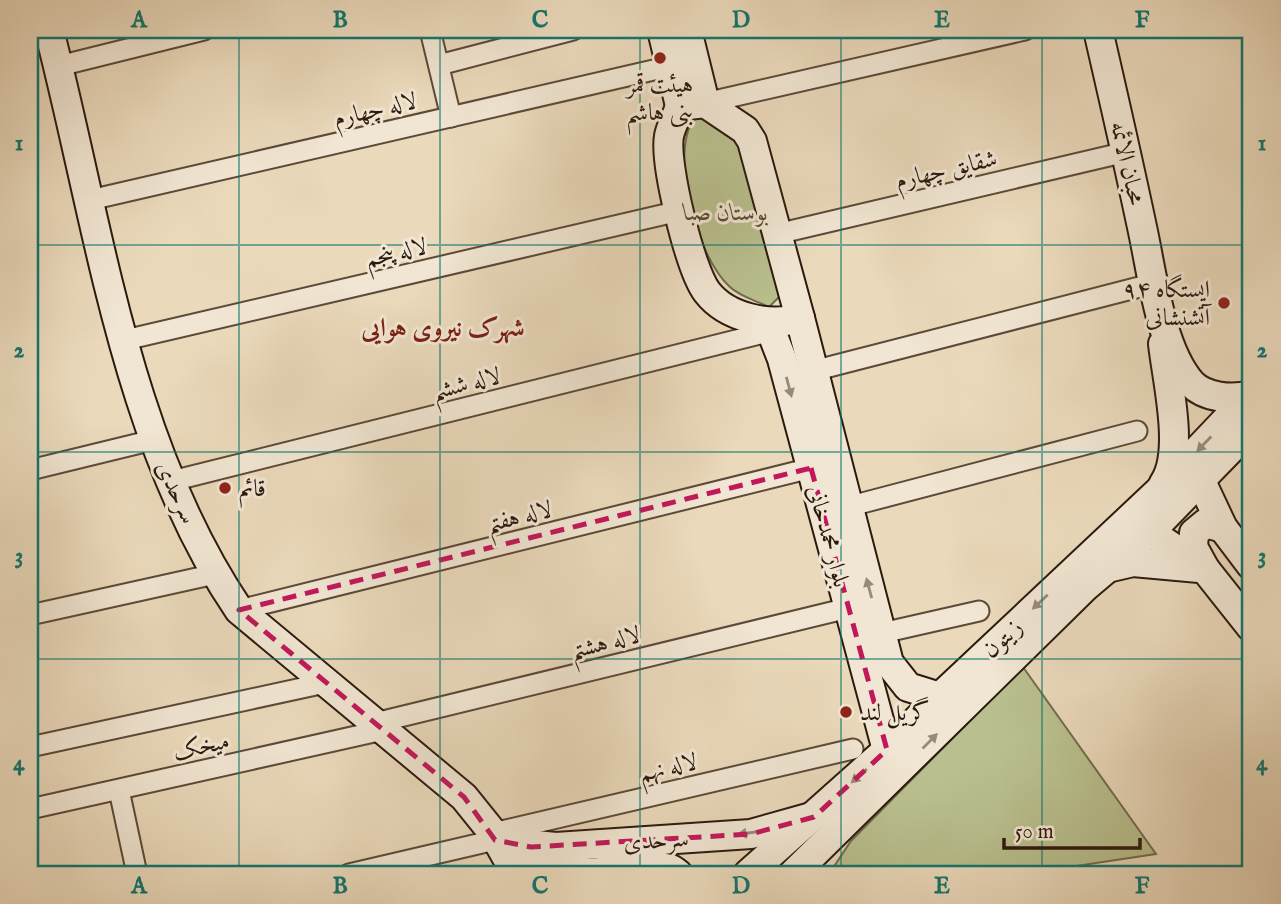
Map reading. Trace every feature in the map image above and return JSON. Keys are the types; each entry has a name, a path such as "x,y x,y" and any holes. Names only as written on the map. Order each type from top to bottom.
{"street":[{"name":"سرحدی","path":"49,30 125,340 153,440 215,574 239,610 464,797 507,858 535,866 585,873 652,863 664,865 678,874"},
{"path":"59,66 204,30"},
{"path":"430,30 451,117"},
{"path":"439,65 573,30"},
{"path":"662,30 671,66 692,105"},
{"path":"687,30 692,105 669,136 668,158 679,211 698,276 707,293 742,316 770,327 800,318"},
{"path":"692,105 1025,30"},
{"name":"محبان الائمه","path":"1098,30 1156,290"},
{"name":"لاله چهارم","path":"90,200 671,66"},
{"name":"بلوار محمدخانی","path":"692,105 745,130 752,141 847,507 876,648 887,750"},
{"name":"شقایق چهارم","path":"778,234 1126,152"},
{"name":"لاله پنجم","path":"125,340 679,211"},
{"path":"813,371 1156,290"},
{"path":"1156,290 1167,335 1191,383 1214,396 1251,395"},
{"path":"1156,290 1174,444 1172,465 1158,492"},
{"name":"بلوار محمدخانی","path":"770,327 848,608 908,687 940,697"},
{"name":"لاله ششم","path":"172,481 770,327"},
{"name":"زیتون","path":"793,874 1035,635 1107,568 1142,522 1158,492 1251,395"},
{"name":"زیتون","path":"748,874 887,750 940,697 1142,522 1200,478 1251,428"},
{"path":"847,507 1138,431"},
{"path":"30,470 153,440"},
{"name":"لاله هفتم","path":"239,610 811,468"},
{"path":"1200,478 1223,528 1251,565"},
{"path":"1142,522 1205,569"},
{"path":"1223,528 1206,523 1194,533 1193,547 1205,569 1251,627"},
{"path":"1107,568 1133,562 1174,563 1205,569"},
{"path":"30,615 215,574"},
{"name":"لاله هشتم","path":"379,727 848,608"},
{"path":"876,648 979,611"},
{"name":"میخک","path":"30,747 325,683"},
{"name":"میخک","path":"30,809 379,727"},
{"name":"لاله نهم","path":"349,874 853,749"},
{"path":"119,790 137,874"},
{"name":"سرحدی","path":"494,836 531,847 556,847 737,835 814,817"},
{"path":"805,874 823,847"}],"highlighted area":[{"path":"811,468 887,750 814,817 751,834 531,847 495,840 464,797 239,610"}],"green space":[{"name":"بوستان صبا","path":"697,114 745,146 780,287 779,297 769,307 730,287 718,273 697,229 685,177 684,152 688,131"},
{"path":"1023,667 1156,854 1023,874 829,874 851,841"}],"place":[{"name":"هیئت قمر بنی هاشم","path":"660,58"},
{"name":"ایستگاه ۹۴ آتشنشانی","path":"1224,303"},
{"name":"قائم","path":"225,488"},
{"name":"گریل لند","path":"846,712"}],"district":[{"name":"شهرک نیروی هوایی","path":"443,327"}]}
